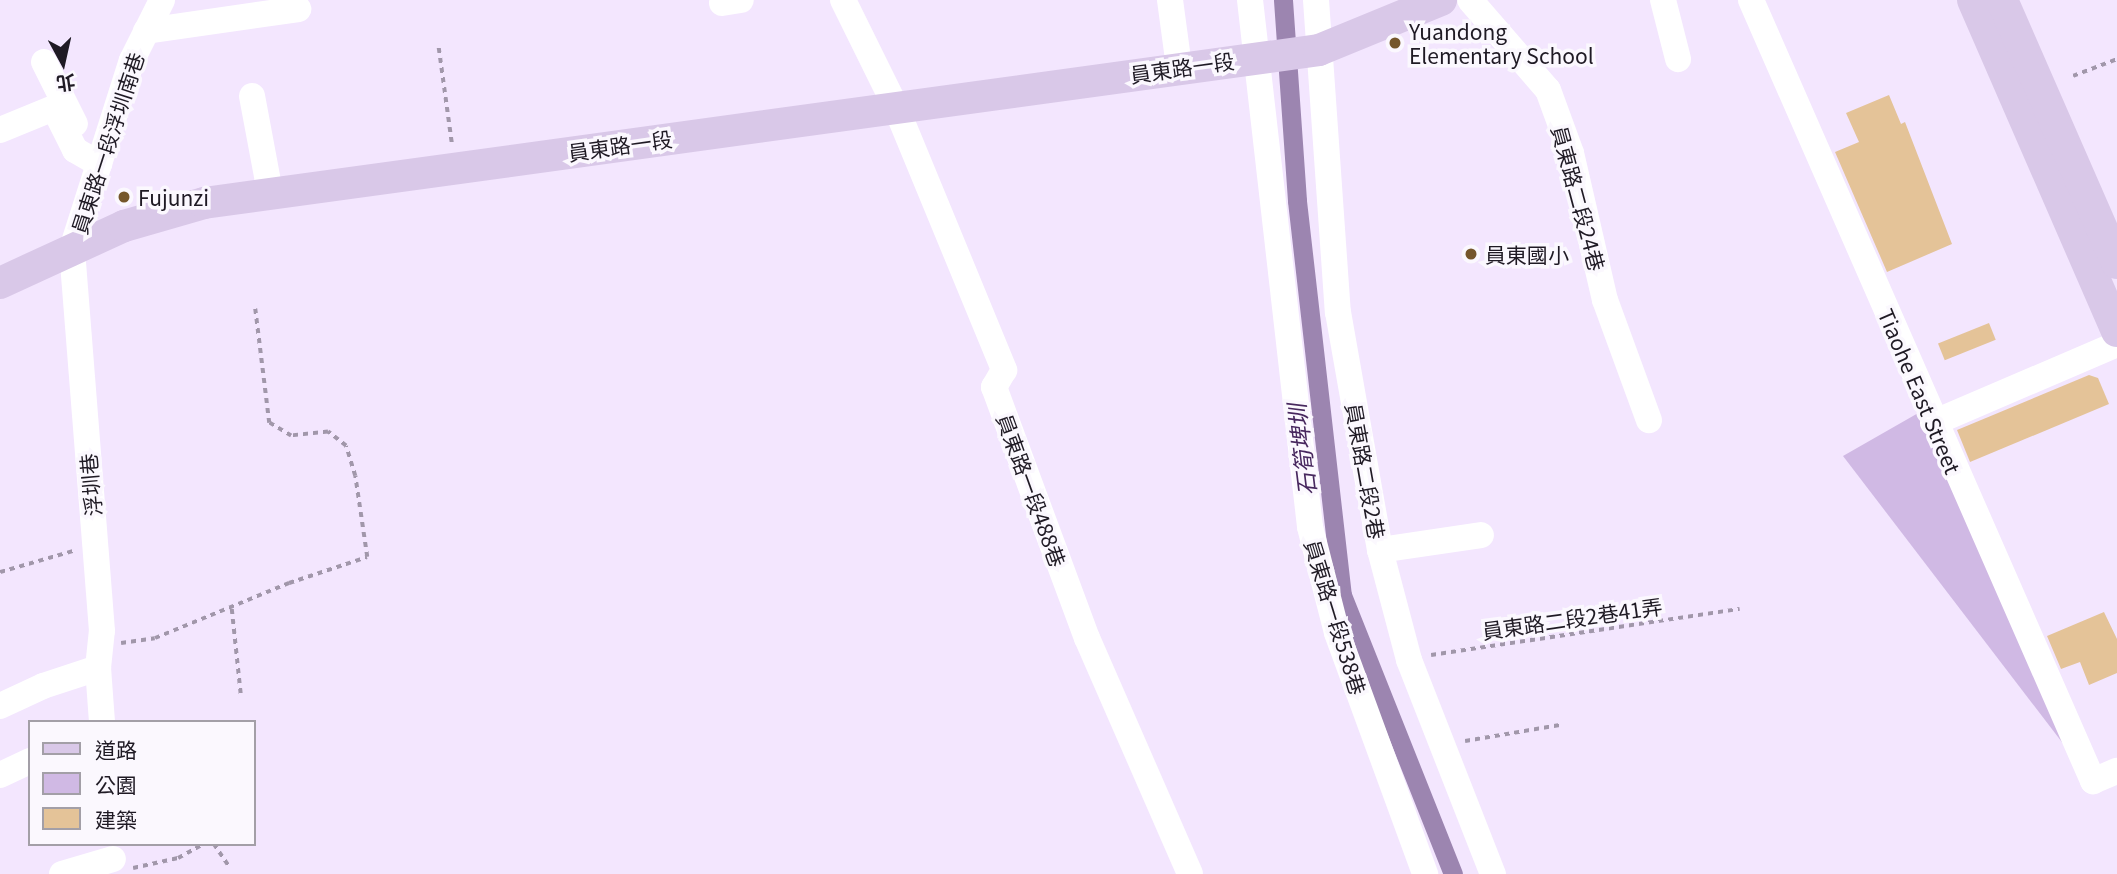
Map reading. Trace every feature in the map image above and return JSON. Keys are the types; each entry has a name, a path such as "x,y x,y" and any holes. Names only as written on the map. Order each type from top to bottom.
{"main road":[{"name":"員東路一段","path":"0,283 124,226 204,203 895,105 1319,50 1441,0"},
{"path":"1973,0 2117,331"},
{"path":"2002,0 2117,263"}],"street":[{"name":"員東路一段浮圳南巷","path":"72,249 94,161 132,60 162,0"},
{"path":"843,0 895,105"},
{"path":"1170,0 1180,67"},
{"name":"員東路一段538巷","path":"1250,0 1254,57 1310,527 1337,633 1426,874"},
{"name":"員東路二段2巷","path":"1316,0 1338,312 1380,550 1409,660 1493,874"},
{"name":"員東路二段24巷","path":"1470,0 1548,90 1571,153 1605,300 1649,420"},
{"path":"1663,0 1678,60"},
{"name":"Tiaohe East Street","path":"1751,0 1933,423 2093,781 2117,771"},
{"path":"146,31 298,9"},
{"path":"44,62 94,161"},
{"path":"252,96 270,192"},
{"name":"員東路一段488巷","path":"895,105 1004,370 994,387 1087,638 1190,874"},
{"path":"0,130 54,108 75,150 94,161"},
{"name":"浮圳巷","path":"72,249 94,544 102,720"},
{"path":"1933,423 2117,344"},
{"path":"1380,550 1481,535"},
{"path":"0,706 99,657"},
{"path":"0,775 28,762"},
{"path":"62,874 113,862"}],"path":[{"path":"439,48 455,166"},
{"path":"2073,76 2117,59"},
{"path":"99,657 232,610 289,583 367,557 355,476 345,446 328,432 292,436 269,423 254,309"},
{"path":"0,572 94,544"},
{"name":"員東路二段2巷41弄","path":"1409,660 1740,609"},
{"path":"232,610 241,695"},
{"path":"1442,744 1559,725"},
{"path":"113,862 178,858 199,846"},
{"path":"215,846 230,868"}],"green space":[{"path":"1920,412 2084,771 1843,456"}],"building":[{"path":"1889,95 1901,124 1905,122 1952,244 1887,272 1835,152 1859,142 1846,113"},
{"path":"1989,323 1996,340 1945,360 1938,344"},
{"path":"2089,375 2098,378 2109,404 1970,462 1957,430"},
{"path":"2104,612 2117,639 2117,673 2089,685 2080,662 2061,669 2047,636"}],"waterway":[{"name":"石筍埤圳","path":"1283,0 1297,201 1342,595 1453,874"}],"place":[{"name":"Yuandong Elementary School","path":"1395,43"},
{"name":"Fujunzi","path":"124,197"},
{"name":"員東國小","path":"1471,254"}]}
